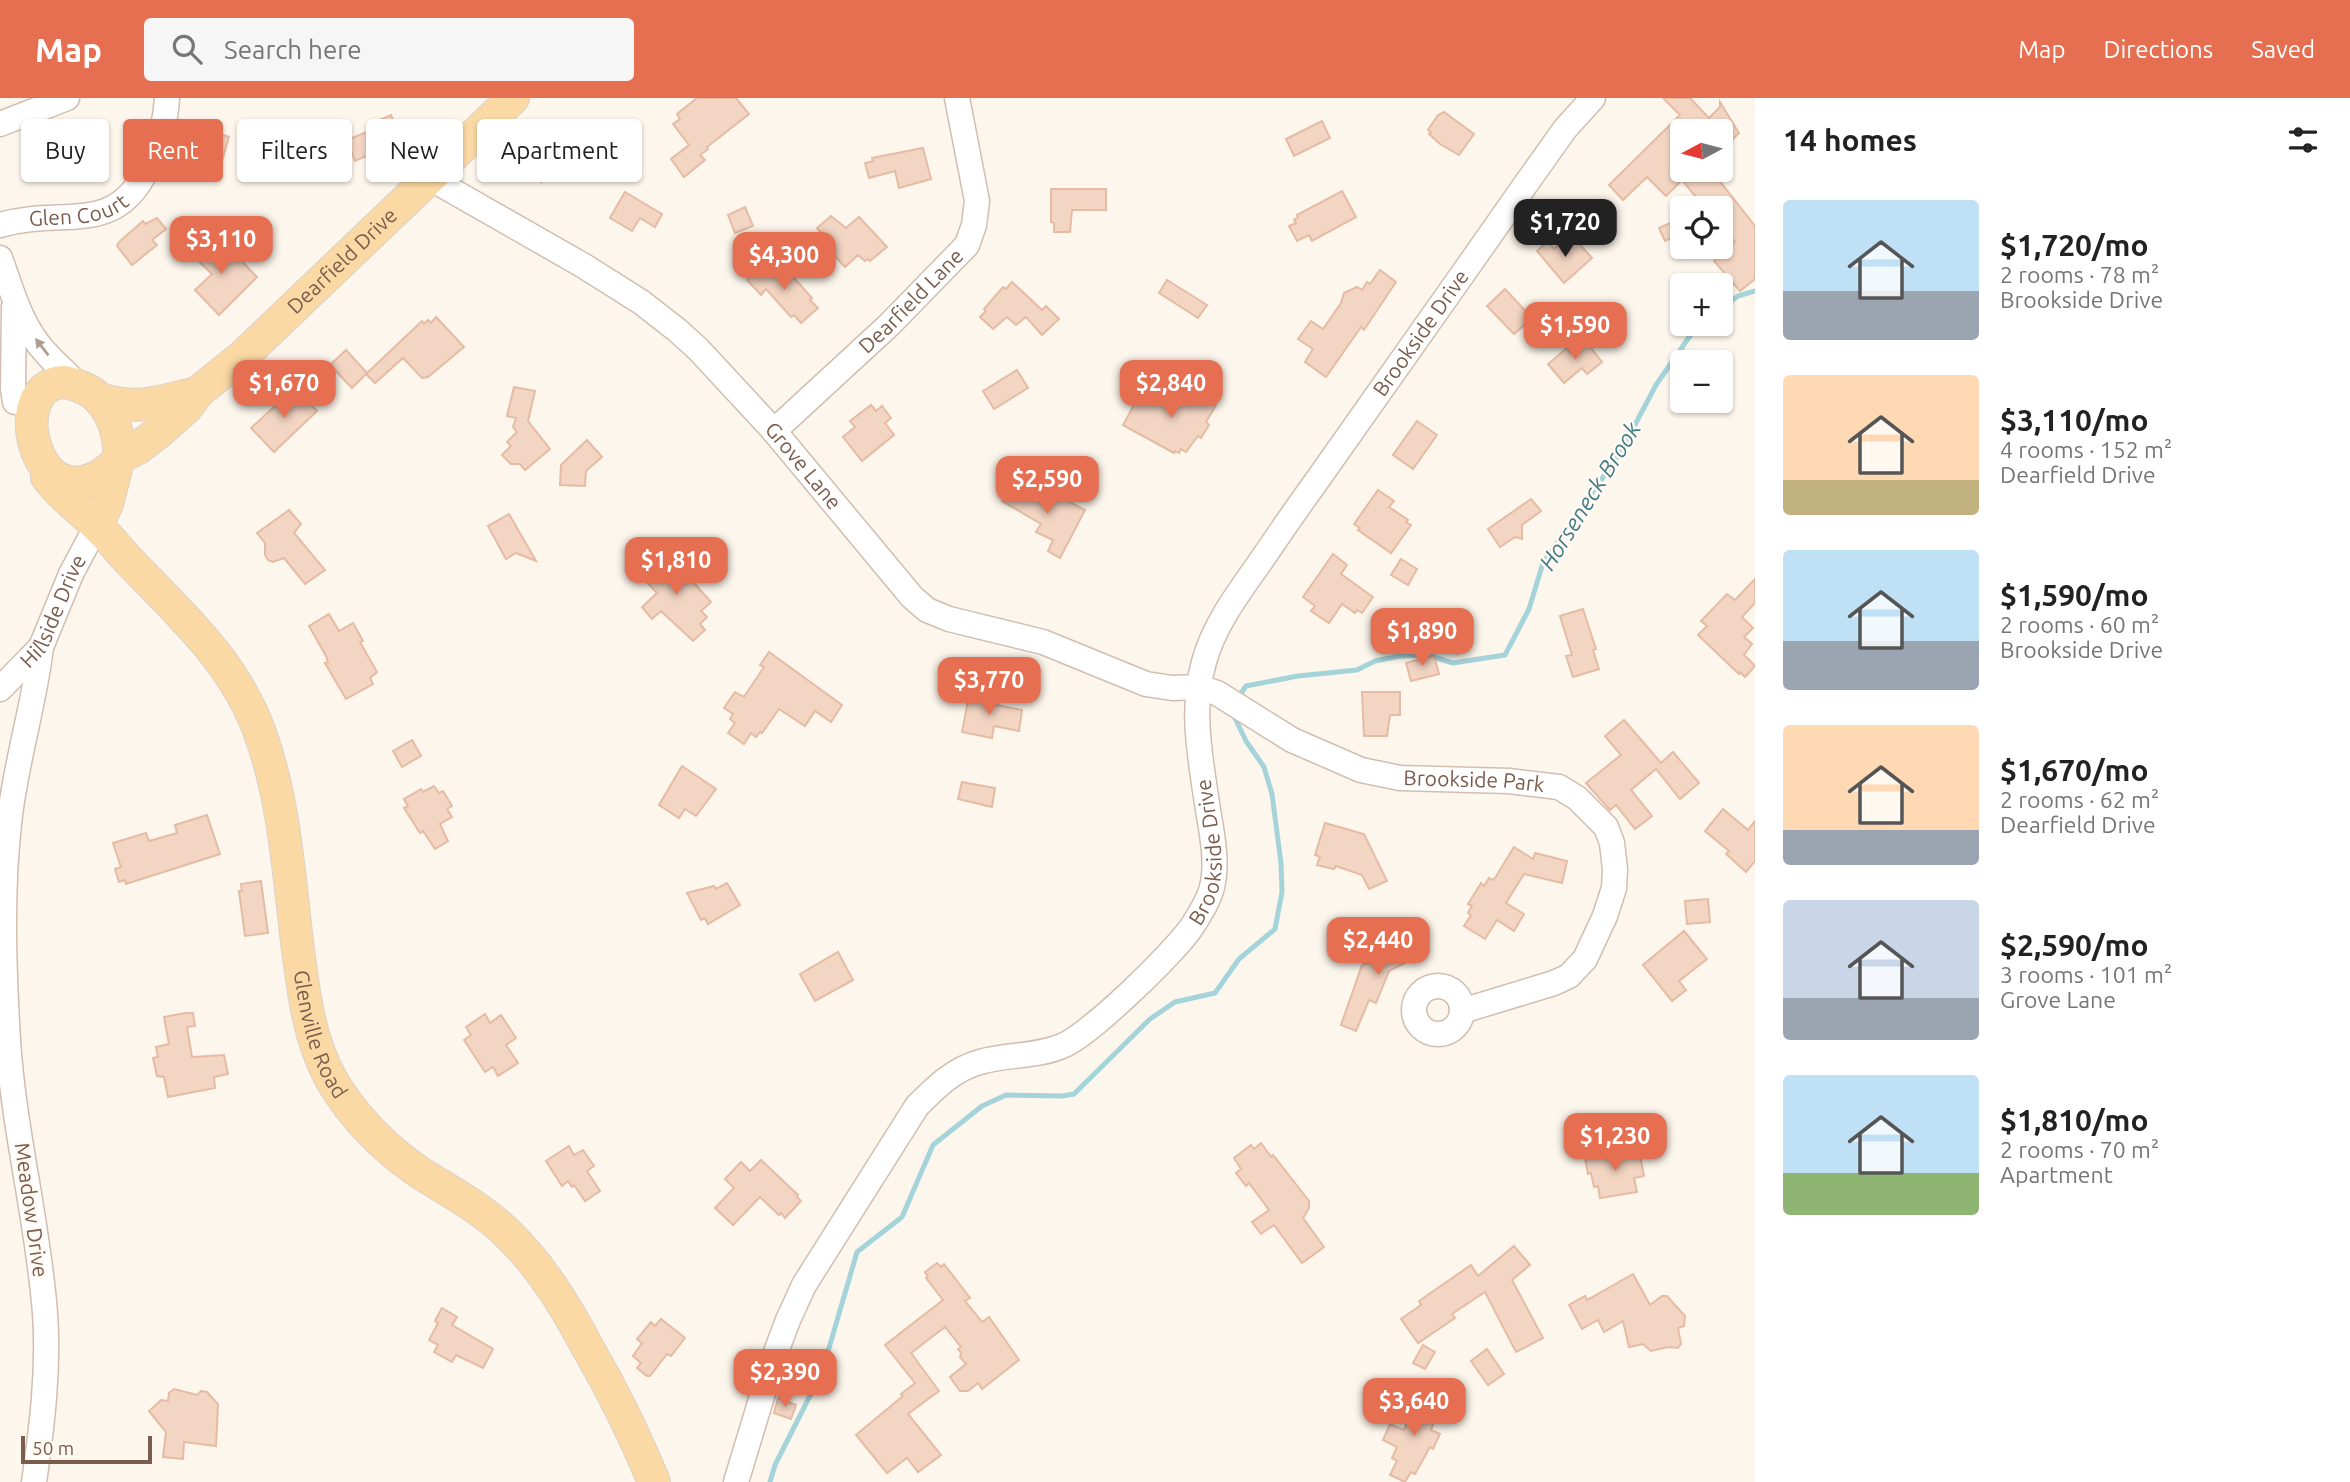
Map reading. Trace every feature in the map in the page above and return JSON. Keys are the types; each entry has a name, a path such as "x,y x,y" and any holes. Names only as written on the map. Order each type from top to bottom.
{"main road":[{"name":"Dearfield Drive","path":"463,146 513,98"},
{"name":"Dearfield Drive","path":"118,459 138,448 187,407 198,392 243,356 426,182"},
{"path":"97,525 107,504 118,459 114,424 88,392 65,382 49,383 32,389 9,416 13,439 33,472 70,483 80,482 102,474 118,459"},
{"name":"Dearfield Drive","path":"88,392 135,406 152,405 198,392"},
{"name":"Glenville Road","path":"33,472 97,525 189,621 220,658 250,708 261,734 279,801 305,1007 315,1044 331,1080 350,1108 375,1136 419,1172 488,1216 529,1257 551,1284 606,1380 636,1438 654,1482"}],"street":[{"path":"0,124 67,98"},
{"name":"Glen Court","path":"0,225 114,209 133,194 145,176 166,122 167,98"},
{"name":"Dearfield Lane","path":"774,430 889,325 967,245 974,225 977,201 957,98"},
{"name":"Brookside Drive","path":"736,1482 773,1360 799,1297 917,1106 939,1084 958,1071 980,1062 1046,1051 1065,1045 1092,1026 1139,983 1193,926 1212,888 1212,835 1198,733 1208,690 1203,662 1212,640 1234,599 1565,129 1593,98"},
{"name":"Grove Lane","path":"437,182 640,302 698,349 774,430 912,597 927,610 970,625 1043,642 1146,684 1208,690"},
{"path":"0,258 14,302 45,353 88,392"},
{"path":"9,416 13,389 14,302"},
{"name":"Hillside Drive","path":"0,689 41,647 77,562 97,525"},
{"name":"Meadow Drive","path":"34,1482 47,1362 45,1316 38,1242 4,1034 4,937 9,824 41,647"},
{"name":"Brookside Park","path":"1208,690 1292,740 1361,770 1400,778 1509,781 1559,787 1577,798 1606,827 1612,843 1614,888 1605,916 1585,959 1569,976 1554,983 1462,1011"}],"building":[{"path":"697,98 736,98 749,114 707,147 700,155 705,160 684,177 671,159 689,145 673,124 680,119 677,114"},
{"path":"1663,98 1690,98 1709,118 1720,107 1720,102 1730,119 1676,119 1680,115"},
{"path":"1444,112 1474,134 1459,155 1429,134 1431,132 1428,130 1438,115"},
{"path":"1322,121 1330,138 1294,156 1286,139"},
{"path":"1733,123 1739,133 1733,139"},
{"path":"1670,125 1670,182 1680,182 1666,196 1647,177 1623,200 1609,185"},
{"path":"366,132 366,156 355,161 352,153 352,138"},
{"path":"223,135 229,137 223,157"},
{"path":"923,148 931,179 899,188 895,171 869,178 865,163 873,161 872,158"},
{"path":"1684,182 1720,182 1731,196 1695,196"},
{"path":"1051,189 1106,189 1106,210 1072,210 1070,232 1054,232 1054,223 1051,222"},
{"path":"1342,191 1356,217 1312,241 1309,235 1297,241 1289,226 1296,223 1294,220 1297,215"},
{"path":"625,192 662,214 655,227 640,218 632,231 610,218"},
{"path":"1733,198 1755,226 1755,279 1740,291 1733,283 1733,273 1724,273 1714,261 1733,259"},
{"path":"745,207 753,226 735,233 728,215"},
{"path":"831,216 846,228 859,217 887,247 870,261 865,261 858,255 845,267 832,253 836,250 817,228"},
{"path":"157,218 166,229 152,240 157,245 132,265 117,246 119,242 143,221 145,224"},
{"path":"1670,223 1670,239 1665,241 1659,228"},
{"path":"205,236 228,258 234,253 257,277 219,315 195,290 212,274 189,252"},
{"path":"1575,239 1592,258 1564,283 1537,251 1548,241 1554,249 1560,243 1564,248"},
{"path":"765,264 778,278 787,270 812,298 810,300 818,308 801,323 794,315 791,317 766,289 761,295 747,280"},
{"path":"1380,270 1396,282 1364,330 1361,327 1326,377 1305,362 1313,349 1298,339 1311,321 1323,329 1341,303 1344,293 1357,287 1362,290"},
{"path":"1167,280 1207,305 1198,318 1159,293"},
{"path":"1012,282 1042,310 1046,306 1059,319 1042,335 1026,317 1016,325 1007,317 993,329 980,317 1003,287 1006,289"},
{"path":"1505,289 1532,318 1514,334 1487,306"},
{"path":"436,317 464,347 428,377 422,378 403,358 375,383 366,374 422,321 424,324 428,320 431,323"},
{"path":"1585,340 1602,362 1587,374 1582,368 1564,383 1548,364 1567,348 1570,353"},
{"path":"346,350 367,373 352,388 330,365"},
{"path":"1017,370 1028,388 994,409 983,391"},
{"path":"514,387 535,391 528,421 550,449 525,470 520,464 511,464 502,455 511,446 507,442 517,432 513,427 516,418 507,416"},
{"path":"296,389 317,411 274,452 251,428"},
{"path":"1156,391 1184,405 1194,391 1216,405 1201,438 1198,436 1186,452 1181,449 1179,453 1174,453 1123,425 1138,398 1148,404"},
{"path":"871,405 876,411 882,406 891,418 885,423 894,435 862,461 843,437 855,427 850,421"},
{"path":"1417,421 1437,435 1413,469 1393,455"},
{"path":"587,440 602,457 586,471 585,486 560,485 561,465"},
{"path":"1011,483 1052,503 1056,495 1085,510 1060,558 1048,551 1053,540 1036,532 1041,524 1002,501"},
{"path":"1378,490 1394,501 1389,507 1411,525 1391,553 1358,530 1360,528 1354,524"},
{"path":"1531,499 1541,511 1522,525 1522,539 1515,537 1500,547 1488,529"},
{"path":"289,510 301,524 294,533 325,570 305,584 284,558 273,562 268,560 265,543 257,533"},
{"path":"509,514 536,561 516,553 506,559 488,526"},
{"path":"668,554 711,602 701,611 707,617 700,624 705,630 693,641 661,611 652,619 642,607 657,593 642,577"},
{"path":"1333,554 1347,565 1341,574 1373,597 1362,613 1357,610 1355,613 1342,604 1329,623 1311,611 1315,606 1303,597"},
{"path":"1401,559 1417,569 1408,585 1391,575"},
{"path":"1755,579 1755,603 1742,617 1753,628 1744,637 1752,644 1744,655 1755,666 1745,677 1698,635 1707,626 1701,621 1727,594 1735,600"},
{"path":"1583,609 1596,649 1593,650 1599,669 1573,677 1566,656 1572,655 1560,616"},
{"path":"329,614 339,631 353,623 377,672 370,678 373,684 346,699 325,663 328,662 326,656 309,626"},
{"path":"1447,624 1468,635 1457,654 1437,642"},
{"path":"769,652 842,705 831,722 815,711 805,726 779,709 762,733 756,737 751,733 744,744 728,733 735,723 730,719 733,714 724,708 735,692 744,697 764,667 760,665"},
{"path":"1434,656 1439,674 1411,681 1406,663"},
{"path":"1362,692 1400,692 1400,715 1390,715 1387,736 1364,736"},
{"path":"969,696 997,701 996,705 1022,710 1019,731 994,726 992,738 962,732"},
{"path":"1624,720 1661,763 1673,752 1699,783 1680,799 1656,769 1631,790 1652,816 1635,829 1616,805 1610,810 1586,783 1621,755 1605,736"},
{"path":"412,740 421,756 402,767 393,751"},
{"path":"682,766 716,789 696,816 685,809 679,818 659,805"},
{"path":"962,782 995,788 992,807 958,799"},
{"path":"434,786 439,793 443,791 452,806 447,809 452,817 440,824 448,841 435,849 423,831 420,833 404,808 408,806 404,799 421,789 423,792"},
{"path":"1723,809 1748,830 1755,821 1755,861 1746,872 1726,854 1729,851 1705,831"},
{"path":"207,815 220,854 126,884 125,880 119,882 115,869 121,867 113,843 146,833 149,841 177,833 175,825"},
{"path":"1325,823 1364,834 1387,881 1369,889 1362,875 1336,866 1334,869 1317,865 1320,857 1315,855"},
{"path":"1514,847 1533,859 1535,853 1567,861 1562,883 1524,874 1506,903 1524,914 1514,931 1497,920 1485,939 1464,926 1471,915 1468,913 1472,906 1468,904 1481,883 1484,886 1489,878 1495,878"},
{"path":"261,881 268,933 245,936 239,891 242,891 241,884"},
{"path":"727,883 740,905 708,924 705,918 701,920 687,893 714,886 716,889"},
{"path":"1708,899 1710,922 1687,924 1685,901"},
{"path":"1684,931 1707,959 1679,981 1686,990 1672,1001 1643,965"},
{"path":"1420,936 1428,951 1389,971 1376,1003 1369,1000 1356,1031 1341,1025 1362,965 1373,960 1371,954 1391,943 1393,947"},
{"path":"838,952 853,980 815,1001 800,974"},
{"path":"193,1013 195,1026 187,1027 192,1057 224,1055 228,1074 214,1077 215,1088 168,1097 164,1077 157,1076 153,1058 158,1057 156,1047 169,1044 164,1017"},
{"path":"485,1014 490,1023 501,1015 516,1038 506,1045 518,1063 498,1076 493,1067 485,1072 464,1040 471,1035 466,1027"},
{"path":"1261,1143 1309,1201 1309,1208 1303,1218 1324,1247 1302,1263 1274,1225 1261,1234 1252,1222 1269,1210 1249,1183 1246,1186 1236,1173 1241,1169 1234,1158 1251,1145 1254,1149"},
{"path":"569,1146 574,1155 583,1150 594,1166 587,1171 600,1191 585,1201 568,1181 562,1186 546,1161"},
{"path":"1624,1151 1625,1157 1640,1155 1644,1176 1634,1178 1637,1192 1600,1198 1598,1186 1594,1187 1591,1173 1588,1174 1585,1158"},
{"path":"761,1160 801,1201 785,1218 760,1197 733,1225 715,1208 734,1188 725,1179 741,1162 750,1171"},
{"path":"1514,1246 1530,1265 1512,1280 1543,1338 1516,1352 1485,1292 1452,1314 1455,1318 1418,1343 1401,1319 1421,1305 1419,1301 1471,1265 1478,1276"},
{"path":"937,1263 941,1267 944,1264 964,1290 970,1298 965,1301 982,1322 989,1317 1019,1360 982,1389 978,1383 968,1391 960,1391 950,1377 966,1364 960,1357 958,1349 961,1347 945,1327 911,1353 939,1391 908,1414 941,1455 918,1472 907,1458 887,1473 856,1435 915,1383 885,1345 943,1300 926,1278 928,1277 925,1272"},
{"path":"1633,1274 1650,1305 1662,1296 1667,1296 1685,1316 1684,1326 1678,1328 1681,1344 1678,1348 1651,1351 1643,1344 1629,1347 1623,1321 1604,1332 1598,1320 1582,1329 1569,1305 1585,1296 1587,1300"},
{"path":"442,1308 457,1317 452,1325 493,1349 483,1368 456,1355 452,1362 434,1352 438,1345 429,1340"},
{"path":"661,1319 685,1338 671,1356 667,1354 650,1376 647,1376 637,1368 641,1363 633,1356 642,1343 637,1339 651,1322 655,1326"},
{"path":"1423,1345 1435,1352 1425,1369 1413,1363"},
{"path":"1487,1349 1504,1374 1488,1385 1471,1361"},
{"path":"174,1389 197,1395 201,1391 207,1392 218,1404 216,1446 184,1442 183,1459 163,1457 166,1432 149,1411 161,1400 168,1401 169,1393"},
{"path":"1425,1392 1442,1399 1431,1430 1440,1434 1415,1474 1411,1472 1405,1482 1390,1475 1397,1461 1392,1458 1397,1447 1383,1440 1390,1424 1404,1430"},
{"path":"778,1398 796,1405 791,1419 774,1413"}],"waterway":[{"name":"Horseneck Brook","path":"1733,300 1755,291"},
{"name":"Horseneck Brook","path":"1238,698 1246,686 1298,676 1357,670 1375,661 1400,656 1427,655 1453,663 1505,655 1529,609 1543,563 1620,453 1656,385 1690,336"},
{"name":"Horseneck Brook","path":"770,1482 775,1465 822,1372 857,1252 902,1217 933,1145 982,1106 1006,1095 1074,1094 1150,1019 1175,1002 1215,993 1239,959 1275,929 1282,892 1272,794 1264,767 1246,741 1233,714"}]}
